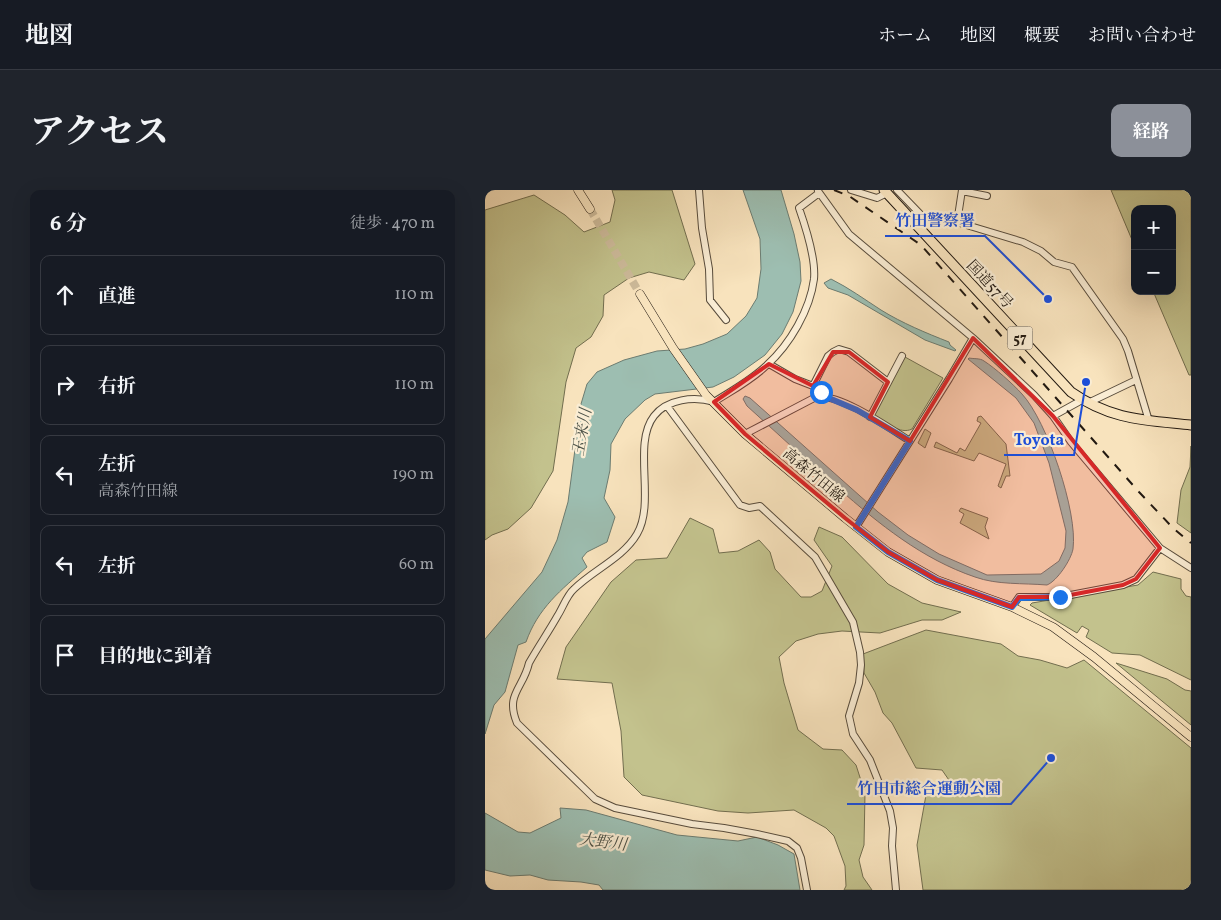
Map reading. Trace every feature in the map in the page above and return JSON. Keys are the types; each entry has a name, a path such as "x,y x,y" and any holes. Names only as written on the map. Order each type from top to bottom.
{"highway":[{"name":"国道57号","path":"885,192 1060,382 1085,402 1111,413 1149,421 1191,425"}],"main road":[{"path":"578,190 590,209"},
{"name":"高森竹田線","path":"640,294 706,395 745,434 856,527 888,552 937,580 1012,607 1053,627 1191,737"}],"street":[{"path":"699,190 702,228 709,269 710,300 726,320"},
{"path":"851,190 877,198 885,192"},
{"path":"897,190 926,220 950,220 1023,242 1041,251 1054,262 1071,267 1123,340 1149,421"},
{"path":"957,223 964,191 987,196"},
{"path":"807,890 801,858 797,848 788,842 757,834 692,824 615,808 595,799 517,724 512,713 518,686 526,675 529,663 573,590 626,547 637,534 643,519 646,428 655,414 667,406 686,399 713,402 769,364 797,325 808,301 814,278 807,234 799,208 818,192 849,234 973,338 1033,395 1053,416 1071,442 1160,548 1191,568"},
{"path":"856,527 973,338"},
{"path":"813,386 828,356 839,349 849,352 888,382"},
{"path":"870,417 902,356"},
{"path":"769,364 795,379 813,386 824,396 870,417 910,441"},
{"path":"1053,416 1137,380"},
{"path":"745,434 816,398 824,396"},
{"path":"667,406 740,505 749,508 760,506 815,557 853,622 861,665 859,683 849,716 853,734 869,760 890,811 893,828 892,846 896,890"},
{"path":"1012,607 1019,598 1060,597 1123,585 1135,579 1160,548"}],"highlighted area":[{"path":"973,338 1053,416 1160,548 1136,579 1123,585 1060,597 1019,597 1012,607 937,580 888,552 845,518 745,434 714,402 769,364 813,386 833,352 849,352 888,382 870,417 910,441"}],"shaded area":[{"path":"612,190 672,190 695,264 684,280 649,272 629,278 604,295 603,316 591,337 576,348 566,382 553,471 531,508 508,529 485,540 485,210 534,195 565,215 584,232 610,222 615,200"},
{"path":"1111,190 1191,190 1191,375 1189,375 1155,295 1176,295 1176,205 1131,205 1131,238"},
{"path":"905,357 943,378 912,429 903,430 893,427 875,416 875,413"},
{"path":"981,416 1006,444 1010,476 1006,476 1001,488 998,486 1006,464 979,453 974,461 934,447 936,442 957,453 960,448 965,451 981,423 977,421 978,417"},
{"path":"925,429 931,433 925,448 918,443"},
{"path":"1191,446 1191,533 1177,523 1181,490 1190,467"},
{"path":"961,508 988,518 985,527 989,539 960,523 964,514 959,511"},
{"path":"690,518 713,529 719,553 738,551 759,540 770,552 775,569 801,597 811,597 822,591 832,566 814,540 819,527 842,537 888,584 922,603 961,612 942,620 922,620 880,633 842,631 818,634 796,641 779,657 784,683 798,730 823,749 842,750 856,765 865,793 864,845 859,860 863,877 872,890 844,890 846,886 845,866 834,836 826,828 794,810 748,813 718,811 642,795 624,777 621,731 612,683 557,679 566,647 611,582 636,560 667,558"},
{"path":"1153,572 1181,579 1181,589 1186,596 1191,597 1191,680 1140,655 1112,653 1086,637 1089,630 1082,626 1077,633 1030,605 1032,603 1138,585"},
{"path":"926,630 1001,644 1018,656 1067,668 1084,660 1191,748 1191,890 923,890 917,845 926,795 951,783 942,770 916,768 892,723 883,713 875,692 864,673 863,654"},
{"path":"1116,663 1167,679 1185,690 1191,691 1191,725"}],"water":[{"name":"玉来川","path":"743,190 781,190 800,262 801,281 793,312 782,334 765,355 734,377 713,387 655,394 645,400 625,419 611,444 610,470 604,498 615,517 607,542 587,552 582,558 587,567 551,600 537,619 526,642 518,645 505,692 494,705 485,734 485,639 542,572 557,540 568,502 581,404 587,384 597,372 624,360 657,351 685,349 727,334 746,316 757,298 761,269 760,239"},
{"path":"831,279 897,319 949,342 956,350 925,340 848,295 828,288 824,283"},
{"path":"969,358 984,361 1004,376 1022,394 1041,424 1059,468 1071,513 1073,549 1063,570 1047,585 1001,583 983,580 937,561 919,550 885,527 853,501 747,406 743,399 745,396 750,398 878,512 908,535 939,554 987,575 1041,574 1059,561 1065,548 1066,531 1049,463 1034,423 1016,398"},
{"name":"大野川","path":"560,808 586,810 677,835 738,841 757,837 794,854 800,890 603,890 599,885 548,880 530,875 510,876 485,870 485,813 518,832 530,833 561,818"}],"tunnel":[{"path":"590,209 640,294"}],"railway":[{"path":"834,190 849,196 921,245 1139,492 1173,528 1191,543"}],"place":[{"name":"竹田警察署","path":"1048,299"},
{"name":"Toyota","path":"1086,382"},
{"name":"竹田市総合運動公園","path":"1051,758"}],"route":[{"path":"821,392 824,396 857,410 910,441 856,527 888,552 937,580 1012,607 1019,598 1060,597"}]}
